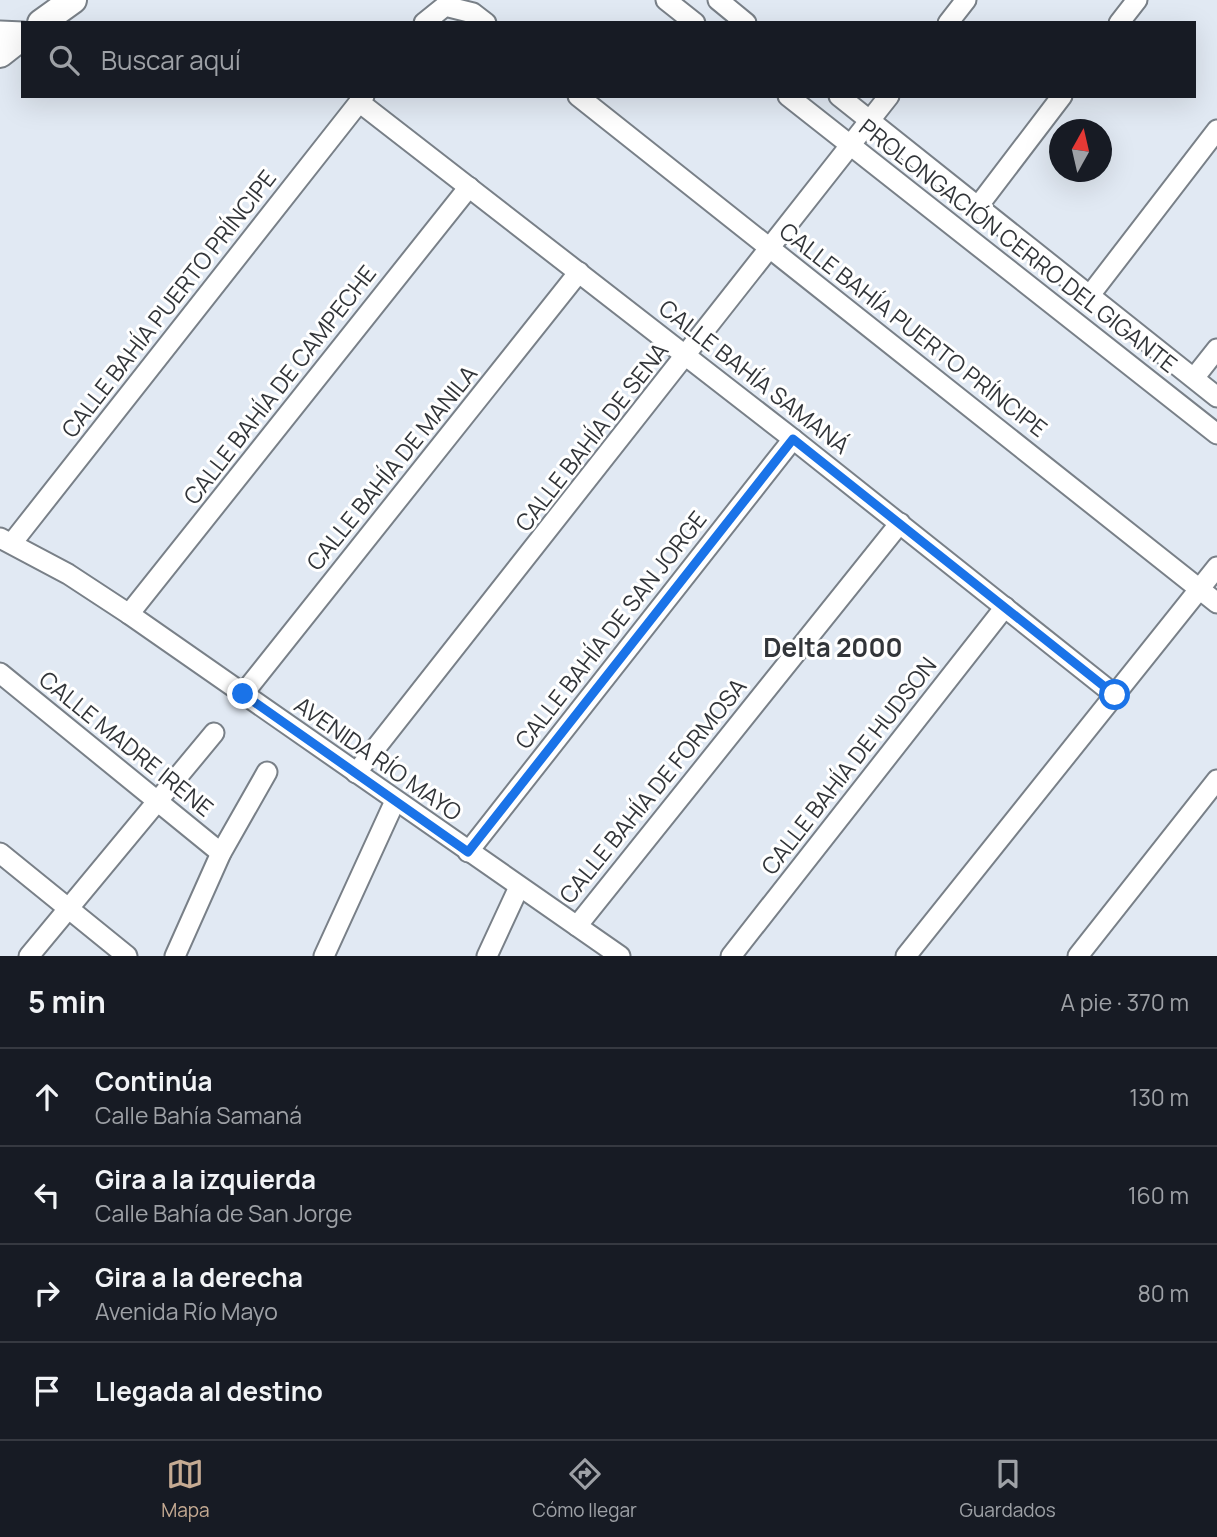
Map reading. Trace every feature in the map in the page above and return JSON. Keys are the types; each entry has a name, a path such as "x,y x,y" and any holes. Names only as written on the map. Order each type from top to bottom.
{"street":[{"path":"44,21 73,0"},
{"path":"666,0 692,21"},
{"path":"718,0 744,21"},
{"path":"950,21 966,0"},
{"path":"1121,21 1137,0"},
{"path":"426,21 445,6 473,13 483,21"},
{"path":"0,31 21,34"},
{"path":"0,54 21,36"},
{"name":"CALLE BAHÍA PUERTO PRÍNCIPE","path":"581,98 1217,603"},
{"name":"PROLONGACIÓN CERRO DEL GIGANTE","path":"791,98 1217,434"},
{"name":"PROLONGACIÓN CERRO DEL GIGANTE","path":"842,98 1217,397"},
{"name":"CALLE BAHÍA DE SENA","path":"356,773 887,98"},
{"path":"979,205 1060,98"},
{"name":"CALLE BAHÍA PUERTO PRÍNCIPE","path":"6,541 362,99"},
{"name":"CALLE BAHÍA SAMANÁ","path":"362,99 469,187 900,523 1115,695"},
{"path":"1090,295 1217,130"},
{"name":"CALLE BAHÍA DE CAMPECHE","path":"129,614 469,187"},
{"name":"CALLE BAHÍA DE MANILA","path":"243,694 579,272"},
{"path":"1194,379 1217,349"},
{"name":"CALLE BAHÍA DE SAN JORGE","path":"468,852 793,439"},
{"name":"CALLE BAHÍA DE FORMOSA","path":"577,926 900,523"},
{"name":"AVENIDA RÍO MAYO","path":"6,541 68,574 129,614 620,956"},
{"path":"906,956 1217,567"},
{"name":"CALLE BAHÍA DE HUDSON","path":"731,956 1005,607"},
{"name":"CALLE MADRE IRENE","path":"0,673 155,802 221,853"},
{"path":"29,956 214,733"},
{"path":"175,956 221,853 267,772"},
{"path":"1078,956 1217,780"},
{"path":"324,956 395,801"},
{"path":"0,853 127,956"},
{"path":"487,956 519,887"}],"district":[{"name":"Delta 2000","path":"833,648"}],"route":[{"path":"243,694 468,852 793,439 1115,695"}]}
